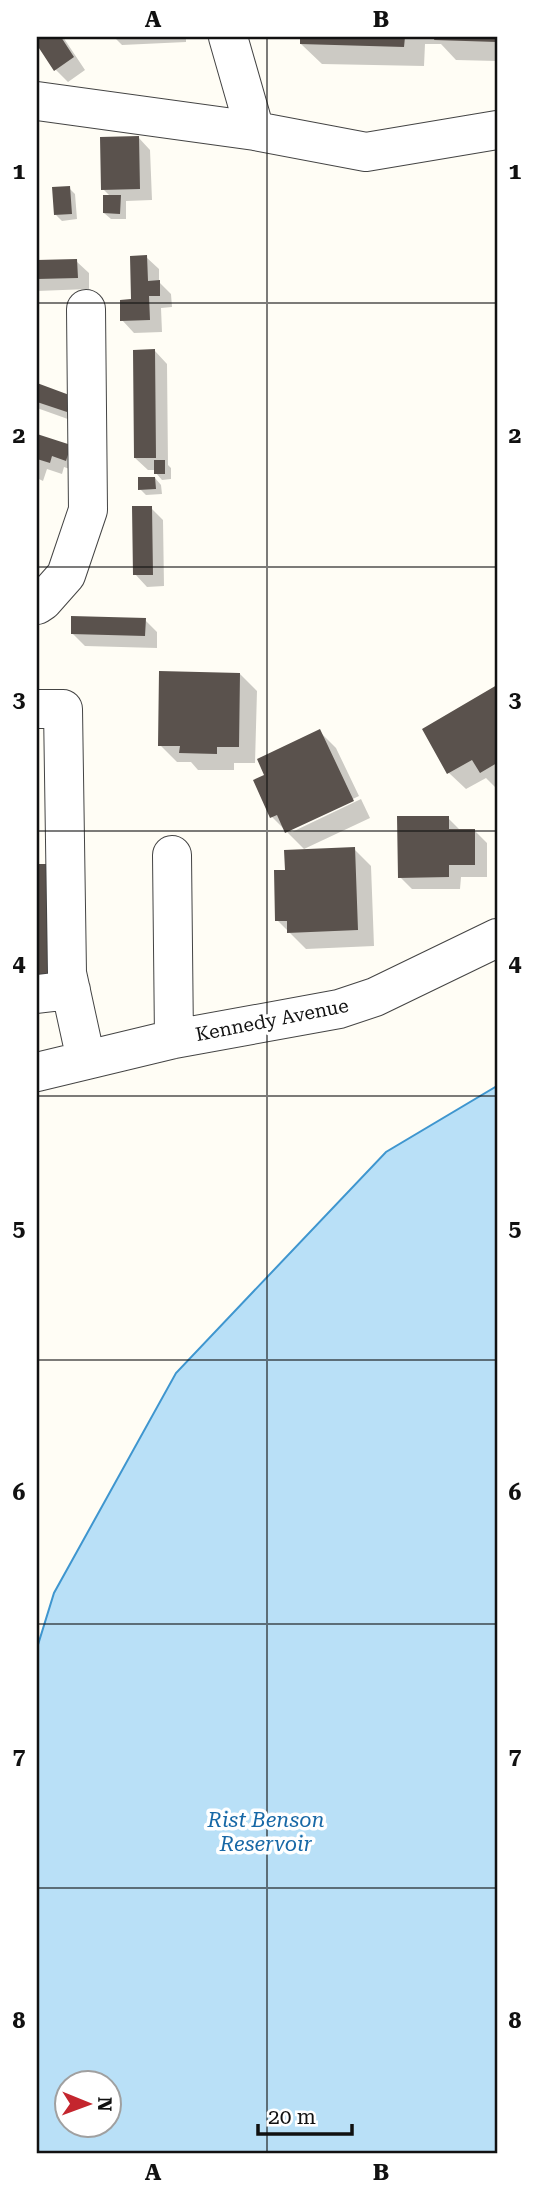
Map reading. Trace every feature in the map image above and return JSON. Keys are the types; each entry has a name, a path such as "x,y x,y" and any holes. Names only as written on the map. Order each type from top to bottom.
{"street":[{"path":"228,37 254,131"},
{"path":"37,101 254,131 366,152 497,130"},
{"path":"37,605 66,575 89,510 86,309"},
{"path":"37,709 63,709 67,973 54,992 86,1060"},
{"path":"172,855 174,1039"},
{"name":"Kennedy Avenue","path":"37,1072 174,1039 339,1009 375,997 497,937"}],"water":[{"name":"Rist Benson Reservoir","path":"497,1086 497,2154 37,2154 37,1648 54,1593 176,1373 386,1152"}],"building":[{"path":"37,37 61,37 74,57 54,71 37,45"},
{"path":"300,37 405,37 404,47 300,44"},
{"path":"435,37 497,37 497,42 434,40"},
{"path":"139,136 140,189 101,190 100,137"},
{"path":"70,186 72,214 54,215 52,187"},
{"path":"103,195 121,195 120,214 103,213"},
{"path":"147,255 148,281 160,280 160,296 149,296 150,320 120,321 120,300 131,299 130,256"},
{"path":"77,259 78,278 37,279 37,260"},
{"path":"155,349 156,458 134,458 133,350"},
{"path":"37,383 72,396 67,412 37,402"},
{"path":"37,434 71,445 66,461 52,456 50,463 37,459"},
{"path":"154,460 165,460 165,474 154,474"},
{"path":"138,477 155,477 156,489 138,490"},
{"path":"132,506 152,506 153,575 133,575"},
{"path":"71,616 146,618 145,636 71,634"},
{"path":"159,671 240,673 239,747 217,747 217,754 179,753 180,746 158,746"},
{"path":"497,685 497,763 480,773 472,760 447,774 422,729"},
{"path":"320,729 354,801 285,833 277,815 270,818 253,780 264,775 257,759"},
{"path":"397,816 449,816 449,829 475,829 475,865 449,865 449,877 398,878"},
{"path":"355,847 358,930 287,933 287,921 275,921 274,870 285,870 284,850"},
{"path":"37,864 50,864 49,975 37,975"}]}
